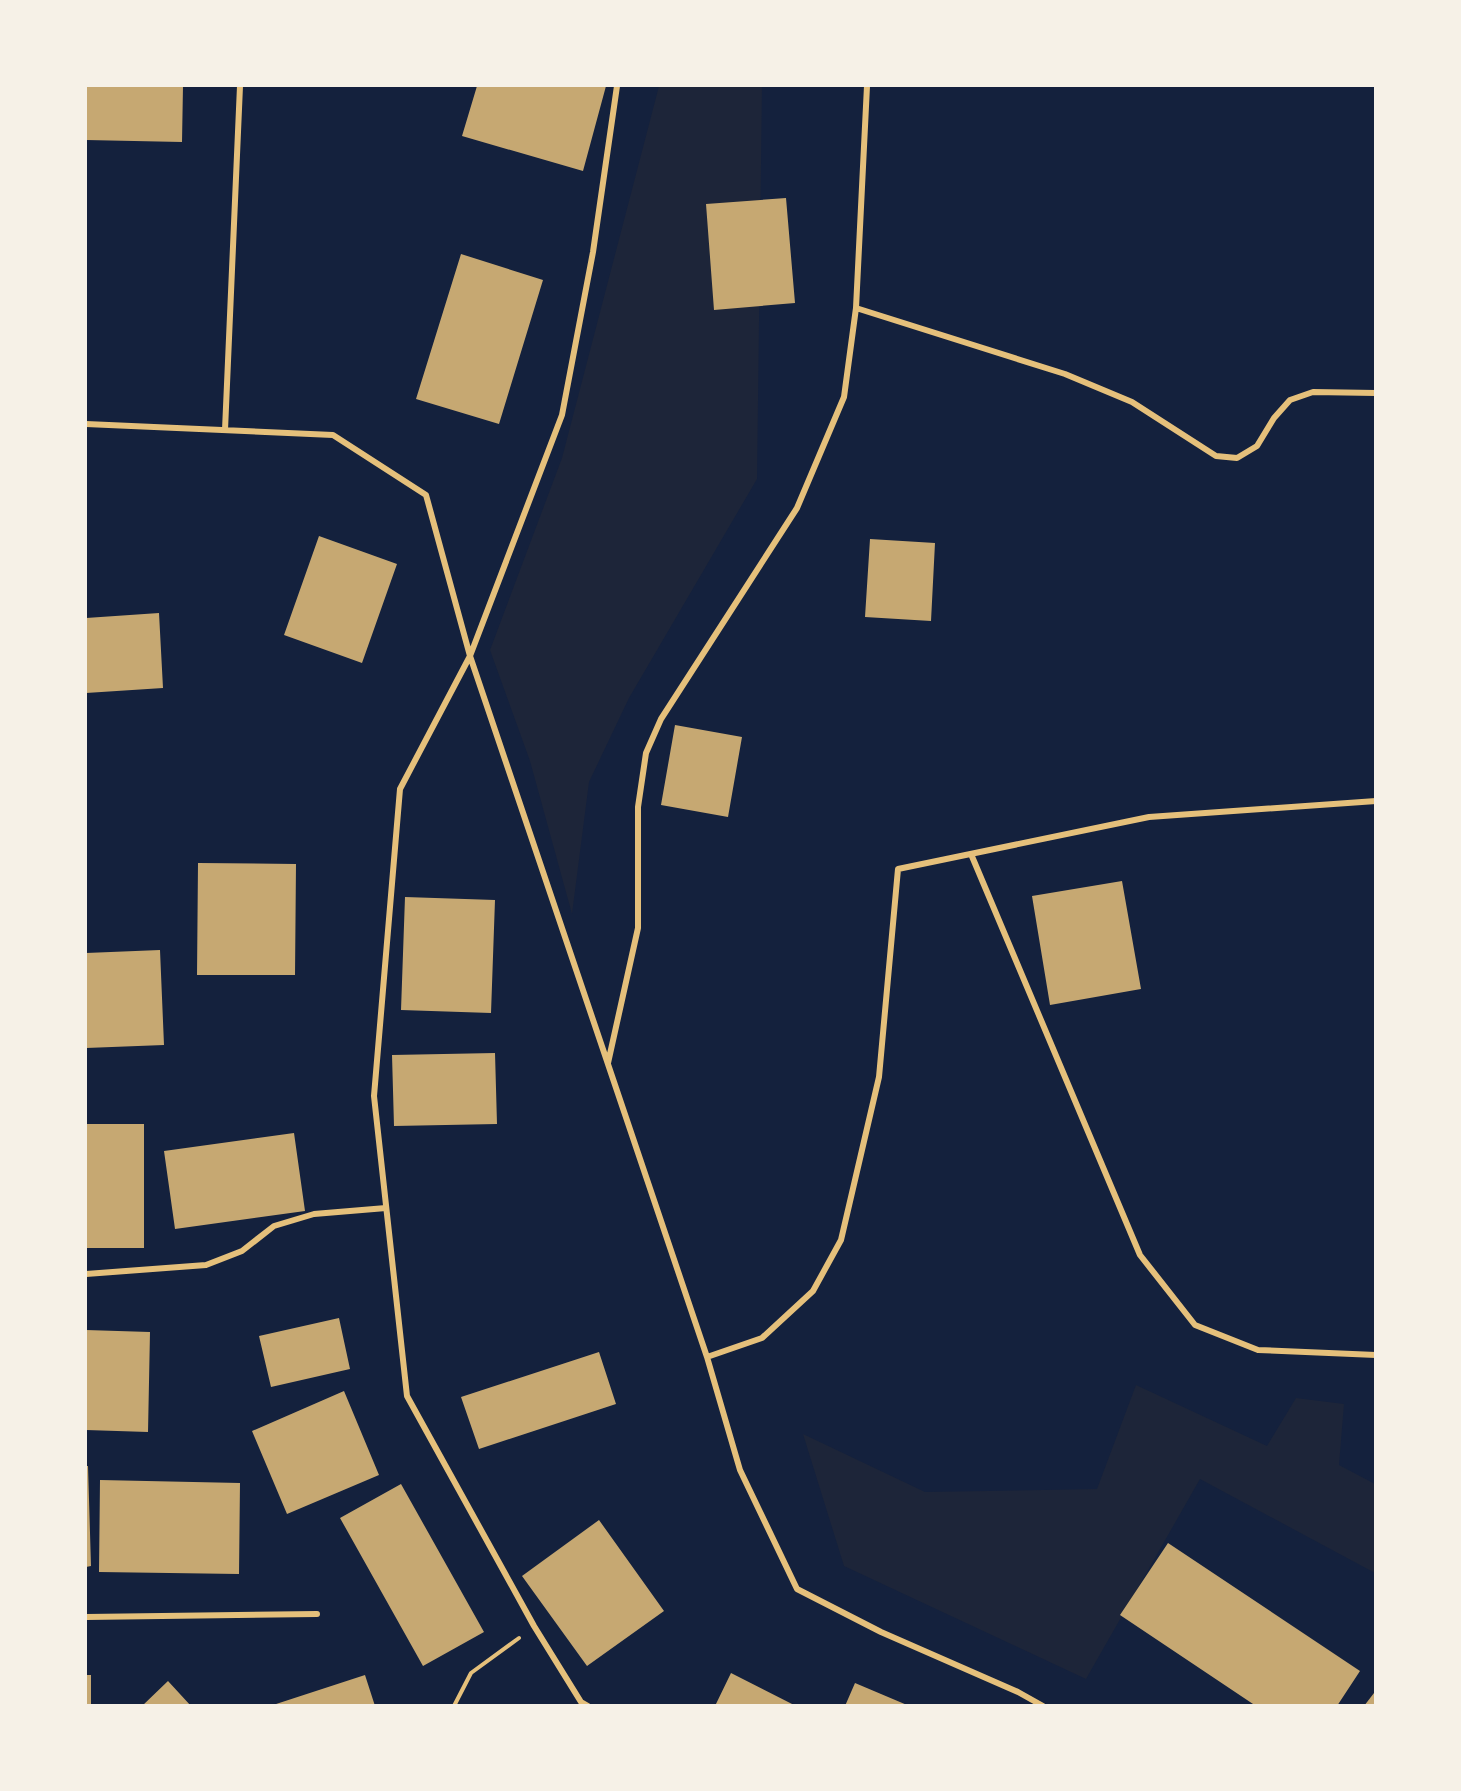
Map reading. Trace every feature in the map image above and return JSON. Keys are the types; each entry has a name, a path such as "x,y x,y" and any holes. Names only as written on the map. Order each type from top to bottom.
{"street":[{"path":"225,430 240,86"},
{"path":"588,1706 581,1702 534,1626 407,1396 374,1096 400,789 470,656 562,415 593,252 617,86"},
{"path":"608,1063 638,928 638,807 646,753 661,719 797,508 844,397 856,308 867,86"},
{"path":"856,308 1065,374 1132,402 1216,456 1237,458 1257,446 1274,418 1290,400 1313,392 1376,393"},
{"path":"86,424 333,435 426,495 470,656 707,1358 740,1470 797,1589 881,1632 1018,1692 1043,1706"},
{"path":"707,1358 762,1338 813,1292 841,1240 879,1077 898,868 1149,817 1376,801"},
{"path":"971,854 1140,1256 1196,1325 1258,1350 1376,1355"},
{"path":"86,1274 206,1265 242,1251 274,1226 314,1214 386,1208"},
{"path":"86,1617 317,1614"}],"path":[{"path":"454,1706 471,1673 534,1626"}],"shaded area":[{"path":"659,86 762,86 757,479 629,698 589,782 572,914 530,761 490,650 562,458"},
{"path":"1136,1385 1267,1446 1296,1398 1344,1404 1339,1465 1375,1484 1375,1573 1200,1479 1086,1679 844,1566 803,1434 925,1492 1097,1489"}],"building":[{"path":"86,86 183,86 182,142 86,140"},
{"path":"477,86 606,86 583,171 462,136"},
{"path":"786,198 795,303 714,310 706,204"},
{"path":"461,254 543,280 499,424 416,399"},
{"path":"319,536 397,564 362,663 284,635"},
{"path":"870,539 935,543 931,621 865,617"},
{"path":"159,613 163,688 86,693 86,618"},
{"path":"675,725 742,737 728,817 661,805"},
{"path":"198,863 296,864 295,975 197,975"},
{"path":"1122,881 1141,989 1050,1005 1032,896"},
{"path":"405,897 495,900 491,1013 401,1010"},
{"path":"160,950 164,1045 86,1048 86,953"},
{"path":"495,1053 497,1124 394,1126 392,1055"},
{"path":"86,1124 144,1124 144,1248 86,1248"},
{"path":"294,1133 305,1211 175,1229 164,1151"},
{"path":"339,1318 350,1369 271,1387 259,1336"},
{"path":"86,1330 150,1332 148,1432 86,1430"},
{"path":"599,1352 616,1404 479,1449 461,1397"},
{"path":"344,1391 379,1475 287,1514 252,1431"},
{"path":"86,1466 88,1466 91,1566 86,1567"},
{"path":"100,1480 240,1483 239,1574 99,1572"},
{"path":"401,1484 484,1632 423,1666 340,1518"},
{"path":"599,1520 664,1611 587,1666 522,1576"},
{"path":"1168,1543 1360,1671 1337,1706 1256,1706 1120,1615"},
{"path":"731,1673 796,1706 715,1706"},
{"path":"86,1675 91,1675 91,1706 86,1706"},
{"path":"365,1675 375,1706 273,1705"},
{"path":"168,1681 191,1706 142,1706"},
{"path":"855,1683 907,1705 907,1706 845,1706"},
{"path":"1374,1693 1376,1694 1376,1706 1364,1706"}]}
